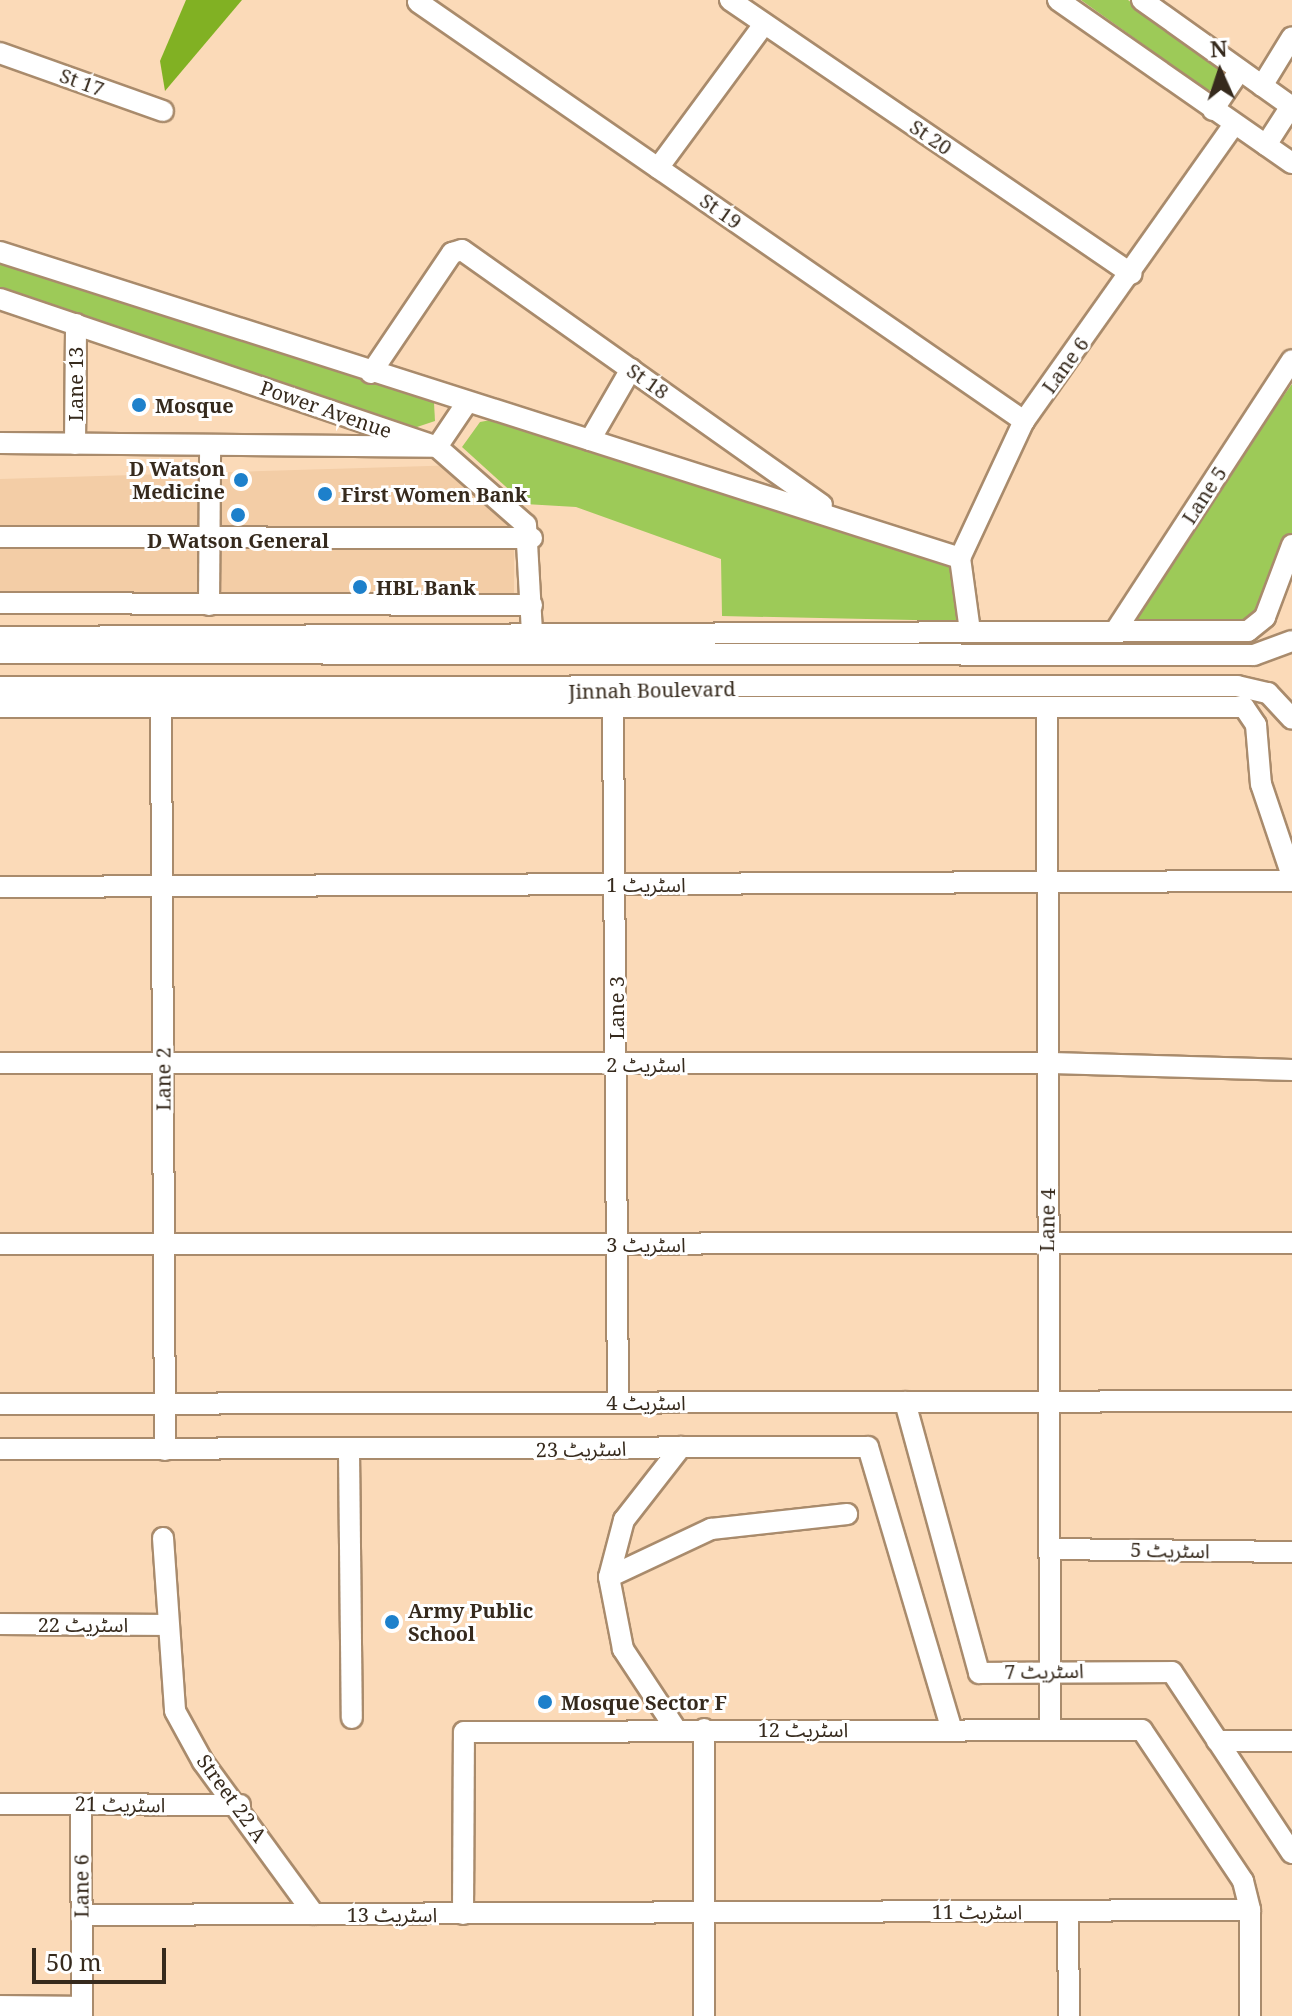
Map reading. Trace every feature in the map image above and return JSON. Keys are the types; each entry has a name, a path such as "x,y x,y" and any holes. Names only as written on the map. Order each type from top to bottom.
{"street":[{"name":"St 20","path":"730,0 1132,274"},
{"path":"1058,0 1292,163"},
{"path":"1142,0 1292,107 1266,145"},
{"name":"St 19","path":"418,2 1024,421"},
{"path":"658,168 764,24"},
{"path":"1262,86 1292,37"},
{"name":"St 17","path":"0,53 163,111"},
{"path":"1213,110 1240,70"},
{"name":"Lane 6","path":"960,558 1024,421 1132,274 1234,124"},
{"name":"St 18","path":"371,373 456,251 631,369 838,516"},
{"path":"0,252 466,404 838,516 960,558 970,631"},
{"name":"Power Avenue","path":"0,299 437,447 514,508 532,538"},
{"name":"Lane 13","path":"75,444 76,324"},
{"name":"Lane 5","path":"1116,630 1292,360"},
{"path":"590,440 631,369"},
{"path":"0,443 437,447 466,404"},
{"path":"209,605 213,541 210,447"},
{"path":"0,537 213,541 532,538 532,632"},
{"path":"0,637 1259,627 1292,545"},
{"path":"0,603 532,605"},
{"name":"Jinnah Boulevard","path":"0,653 1254,655 1292,641"},
{"name":"Jinnah Boulevard","path":"0,687 1237,686 1268,693 1292,719"},
{"path":"0,707 1252,712 1261,784 1292,879"},
{"name":"Lane 2","path":"161,708 165,1450"},
{"name":"Lane 3","path":"613,709 618,1402"},
{"name":"Lane 4","path":"1047,709 1053,885 1052,1063 1046,1244 1050,1730"},
{"name":"اسٹریٹ 1","path":"0,887 1053,885 1292,879"},
{"name":"اسٹریٹ 2","path":"0,1063 1052,1063 1292,1070"},
{"name":"اسٹریٹ 3","path":"0,1244 1292,1243"},
{"name":"اسٹریٹ 4","path":"0,1404 1292,1401"},
{"name":"اسٹریٹ 7","path":"905,1402 979,1673 1051,1670 1172,1672 1292,1853"},
{"path":"675,1728 623,1649 609,1577 624,1520 681,1447"},
{"name":"اسٹریٹ 23","path":"0,1449 349,1451 868,1447 951,1728"},
{"path":"349,1451 352,1718"},
{"path":"609,1577 711,1529 847,1514"},
{"name":"Street 22 A","path":"163,1538 166,1625 175,1711 203,1762 240,1805 314,1914"},
{"name":"اسٹریٹ 5","path":"1049,1549 1292,1552"},
{"name":"اسٹریٹ 22","path":"0,1624 166,1625"},
{"name":"اسٹریٹ 12","path":"463,1914 464,1732 675,1728 1142,1730 1232,1855 1250,1910"},
{"path":"704,1729 704,2016"},
{"path":"1217,1741 1292,1741"},
{"name":"اسٹریٹ 21","path":"0,1804 240,1805"},
{"name":"Lane 6","path":"81,1804 82,2012"},
{"path":"1250,1910 1250,2016"},
{"name":"اسٹریٹ 11","path":"703,1913 1250,1910"},
{"path":"1068,1911 1069,2016"},
{"name":"اسٹریٹ 13","path":"82,1915 703,1913"},
{"path":"0,2006 82,2012"}],"shaded area":[{"path":"462,465 514,508 514,602 0,600 0,479"}],"green space":[{"path":"186,0 242,0 165,91 160,61"},
{"path":"1081,0 1128,0 1229,74 1220,90 1207,90"},
{"path":"0,257 404,389 434,403 435,421 414,428 0,292"},
{"path":"1292,384 1292,561 1259,627 1116,630"},
{"path":"496,419 954,565 960,621 722,616 721,559 576,507 525,504 462,447 480,422"}],"place":[{"name":"Mosque","path":"139,405"},
{"name":"D Watson Medicine","path":"241,480"},
{"name":"First Women Bank","path":"325,494"},
{"name":"D Watson General","path":"238,515"},
{"name":"HBL Bank","path":"360,587"},
{"name":"Army Public School","path":"392,1622"},
{"name":"Mosque Sector F","path":"545,1702"}]}
